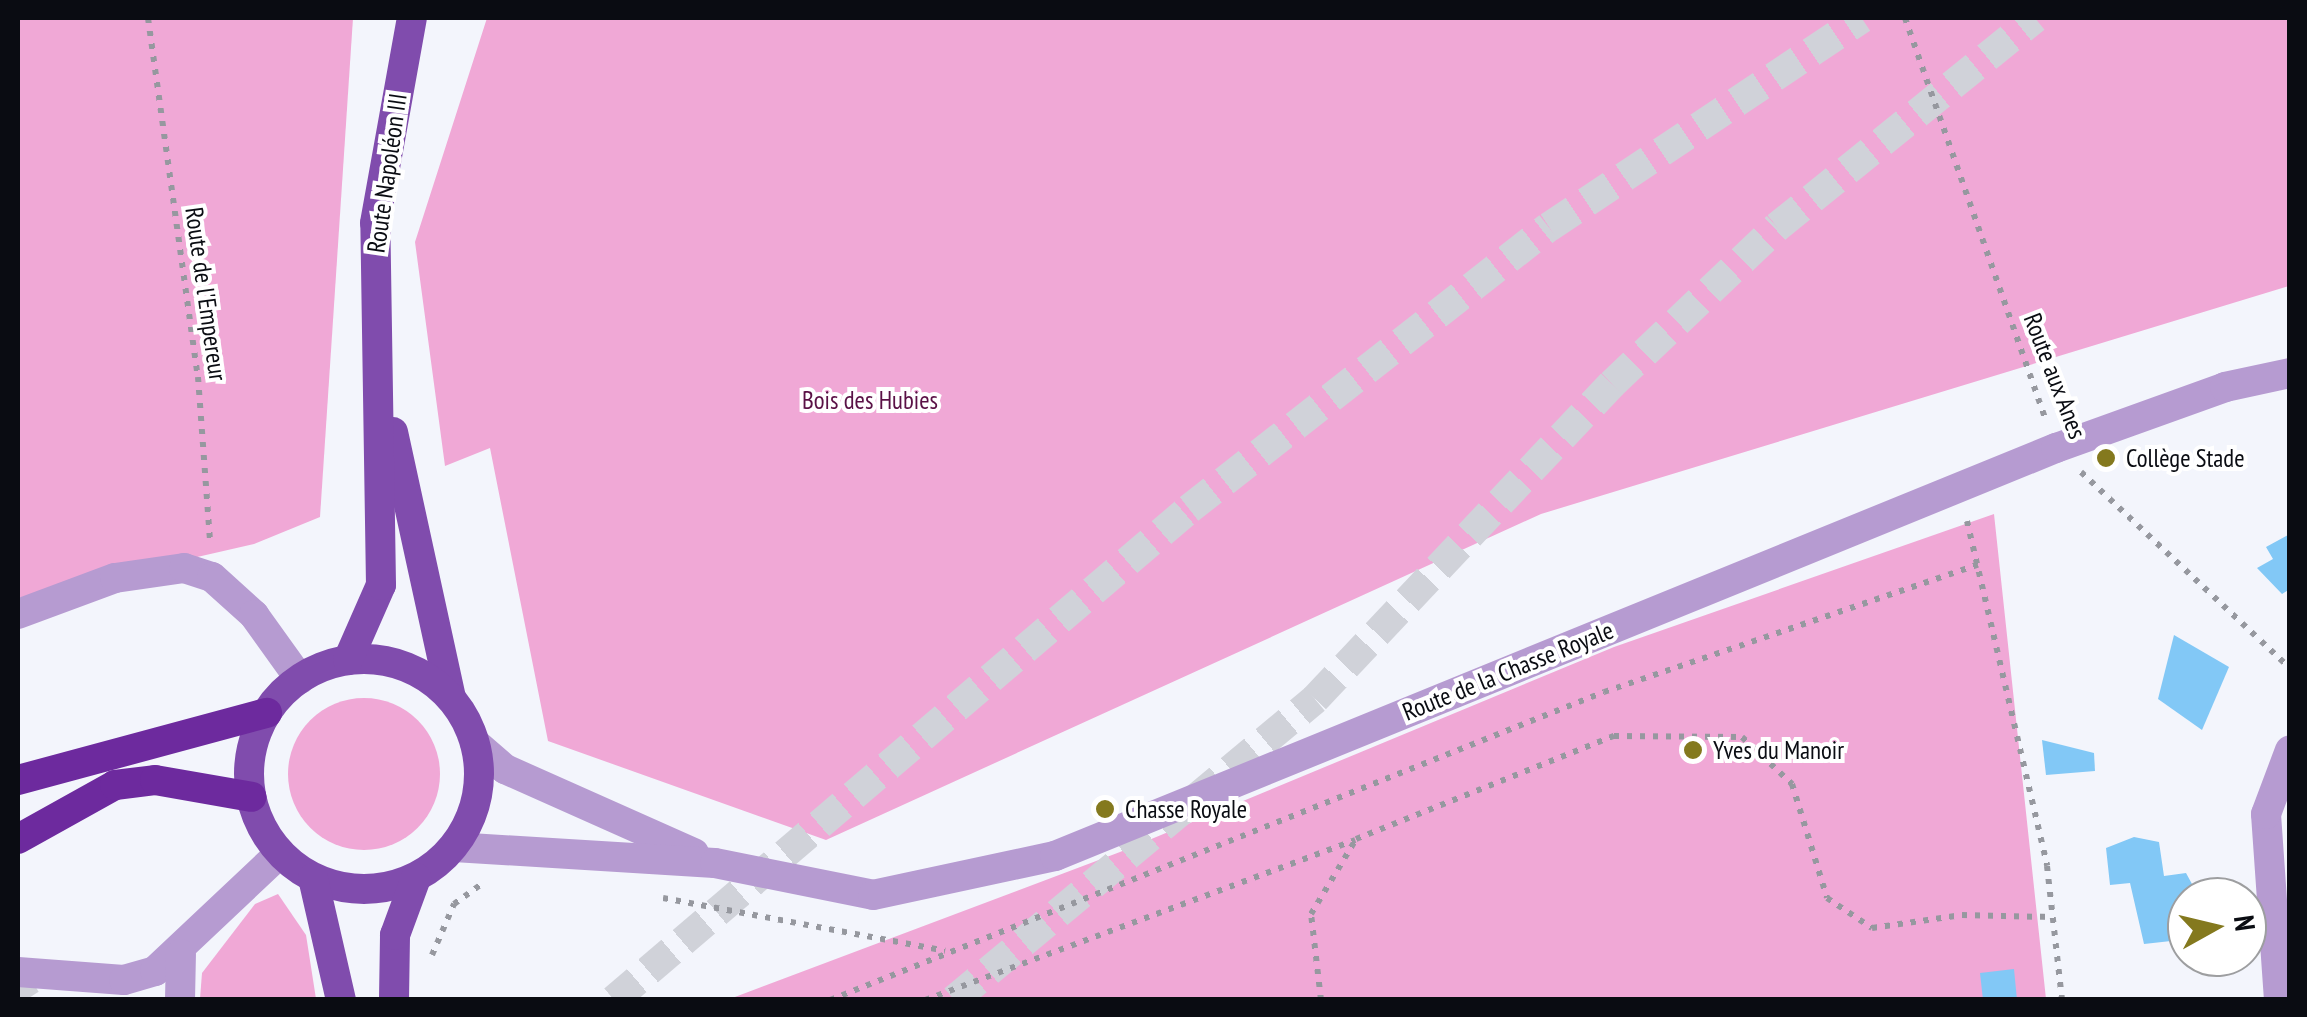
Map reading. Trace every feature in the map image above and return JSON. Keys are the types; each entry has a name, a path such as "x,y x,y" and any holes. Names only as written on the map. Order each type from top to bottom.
{"highway":[{"path":"18,780 267,712"},
{"path":"18,840 116,785 155,780 252,798"}],"main road":[{"name":"Route Napoléon III","path":"348,660 380,585 375,222 414,24"},
{"name":"Route Napoléon III","path":"380,372 451,698 475,742 477,798 454,847 416,878 364,890 313,878 280,853 252,798 254,739 267,712 300,679 348,660 386,661 451,698"},
{"path":"313,878 341,1000"},
{"path":"394,1000 395,935 416,878"}],"street":[{"name":"Route de la Chasse Royale","path":"454,847 715,863 873,895 1055,856 2056,448 2225,386 2290,374"},
{"path":"18,614 146,571 212,577 300,679"},
{"name":"Route de la Chasse Royale","path":"475,742 505,769 715,863"},
{"path":"2279,1000 2266,814 2290,750"},
{"path":"18,972 134,979 181,954 280,853"},
{"path":"180,1000 181,954"}],"path":[{"name":"Route de l'Empereur","path":"148,18 198,377 212,577"},
{"name":"Route aux Anes","path":"1905,18 2056,448 2290,668"},
{"path":"1960,487 2053,916 2062,1000"},
{"path":"830,1000 1604,692 1978,565"},
{"path":"925,1000 1356,839 1614,736 1742,737 1792,784 1827,898 1872,928 1962,915 2053,916"},
{"path":"1321,1000 1311,914 1356,839"},
{"path":"431,972 454,904 500,878"},
{"path":"652,896 946,951"}],"green space":[{"path":"18,18 353,18 320,517 254,544 18,598"},
{"name":"Bois des Hubies","path":"487,18 2289,18 2289,286 1541,514 826,840 548,741 490,448 445,466 415,242"},
{"name":"Yves du Manoir","path":"1994,514 2046,999 727,1000 1120,852 1614,647"},
{"path":"364,698 393,704 417,721 434,745 440,774 434,803 417,827 393,844 364,850 335,844 311,827 294,803 288,774 294,745 311,721 335,704"},
{"path":"278,894 306,935 316,999 200,999 202,973 255,904"}],"building":[{"path":"2290,534 2290,589 2282,594 2257,568 2273,559 2266,547"},
{"path":"2174,635 2229,667 2202,730 2158,699"},
{"path":"2042,740 2094,753 2095,771 2046,775"},
{"path":"2134,837 2159,842 2164,876 2186,873 2188,877 2167,877 2167,941 2144,944 2130,883 2110,885 2106,848"},
{"path":"2014,969 2017,1000 1983,1000 1980,973"}],"tunnel":[{"path":"614,1000 1189,509 1549,227 1862,18"},
{"path":"954,1000 1315,699 1612,384 1777,227 2035,18"},
{"path":"18,987 26,1000"}],"place":[{"name":"Collège Stade","path":"2106,458"},
{"name":"Yves du Manoir","path":"1693,750"},
{"name":"Chasse Royale","path":"1105,809"}]}
